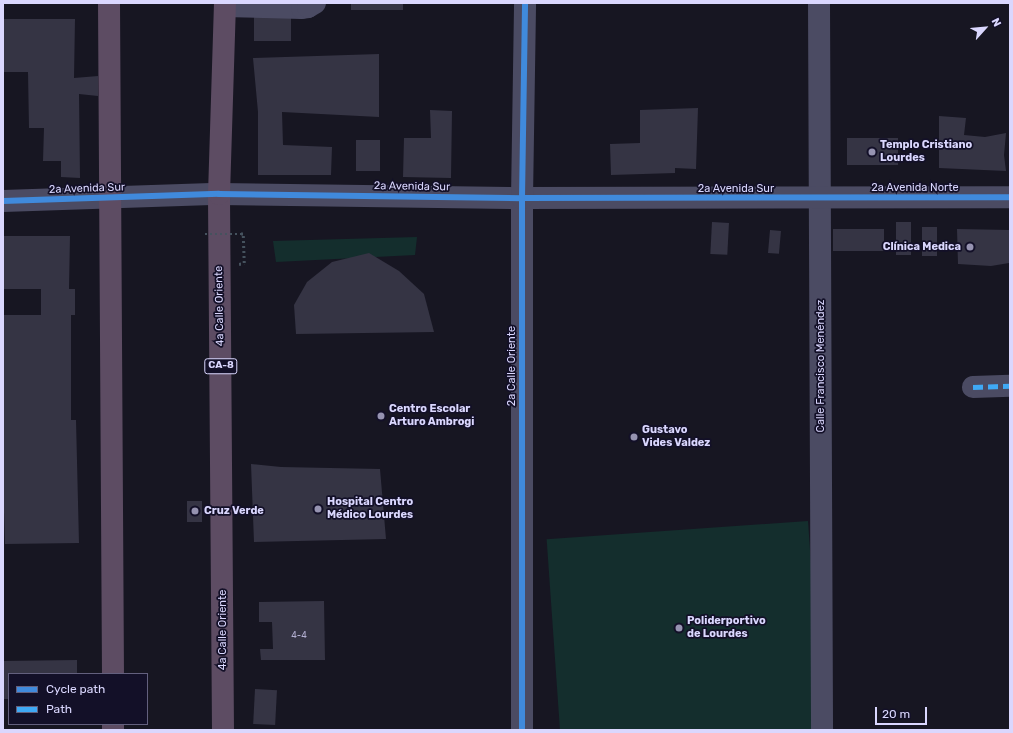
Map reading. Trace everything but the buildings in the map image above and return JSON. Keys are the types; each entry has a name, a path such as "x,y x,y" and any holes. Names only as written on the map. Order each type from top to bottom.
{"highway":[{"path":"109,3 113,673"},
{"name":"4a Calle Oriente","path":"223,730 219,194 225,4"}],"street":[{"path":"225,4 272,5 302,8 316,3"},
{"name":"2a Calle Oriente","path":"522,730 522,198 525,3"},
{"name":"Calle Francisco Menéndez","path":"819,3 822,730"},
{"name":"2a Avenida Sur","path":"3,201 110,199 219,194 522,198 820,199"},
{"name":"2a Avenida Norte","path":"820,199 1010,197"},
{"path":"973,387 1010,386"}],"path":[{"path":"205,234 244,234 244,264"}],"green space":[{"path":"417,237 415,255 276,262 273,241"},
{"name":"Poliderportivo de Lourdes","path":"808,521 823,729 560,730 547,539"}],"marked path":[{"path":"973,387 1010,386"}],"cycle path":[{"path":"522,730 522,198 525,3"},
{"path":"3,201 219,194 522,198 1010,197"}],"place":[{"name":"Templo Cristiano Lourdes","path":"872,152"},
{"name":"Clínica Medica","path":"970,247"},
{"name":"Centro Escolar Arturo Ambrogi","path":"381,416"},
{"name":"Gustavo Vides Valdez","path":"634,437"},
{"name":"Hospital Centro Médico Lourdes","path":"318,509"},
{"name":"Cruz Verde","path":"195,511"},
{"name":"Poliderportivo de Lourdes","path":"679,628"}]}
